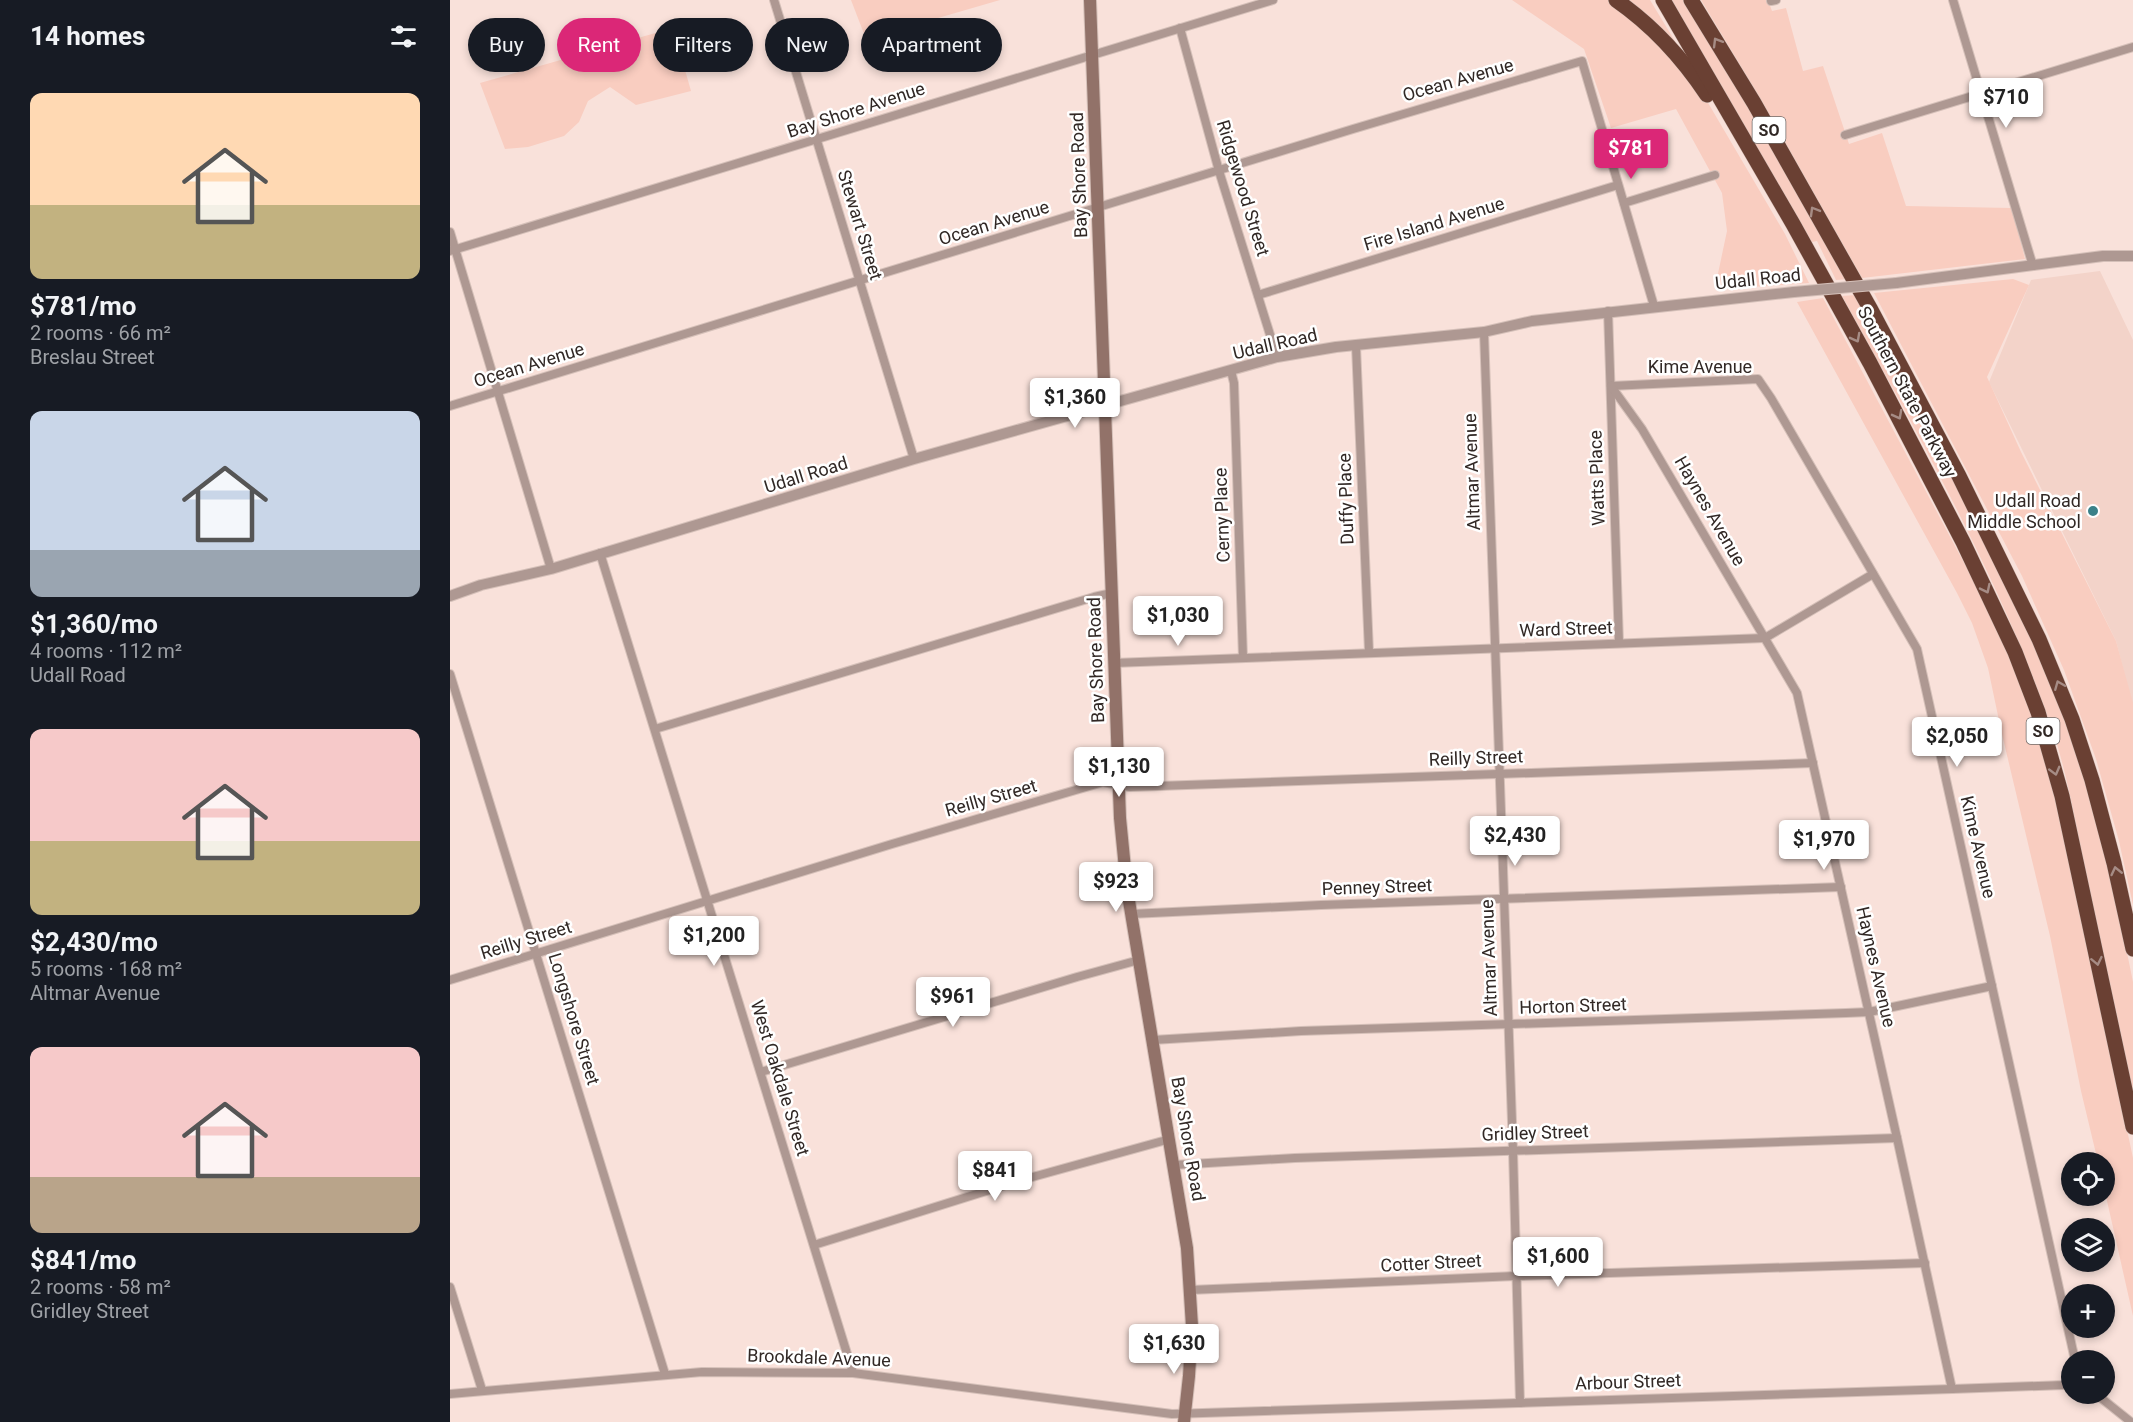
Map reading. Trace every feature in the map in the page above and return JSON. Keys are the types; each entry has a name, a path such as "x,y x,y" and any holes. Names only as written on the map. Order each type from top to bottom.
{"highway":[{"path":"1616,0 1645,22 1671,49 1750,149"},
{"name":"Southern State Parkway","path":"1654,0 1706,74"},
{"name":"Southern State Parkway","path":"1663,0 1842,312 1924,465 1998,613 2019,662 2044,734 2062,796 2133,1127"},
{"name":"Southern State Parkway","path":"1691,0 1754,103 1876,320 1959,476 2039,639 2072,719 2092,780 2133,949"}],"main road":[{"name":"Bay Shore Road","path":"1090,0 1118,784 1131,914 1170,1138 1191,1290 1191,1352 1185,1418"}],"street":[{"name":"Stewart Street","path":"774,0 914,459"},
{"name":"Bay Shore Avenue","path":"453,250 1273,0"},
{"path":"1953,0 2033,266"},
{"name":"Ridgewood Street","path":"1180,28 1219,171 1277,357"},
{"path":"1845,135 2133,46"},
{"name":"Ocean Avenue","path":"450,406 1582,61 1618,185"},
{"path":"1624,203 1715,175"},
{"path":"1618,185 1654,306"},
{"name":"Fire Island Avenue","path":"1258,295 1618,185"},
{"path":"450,232 453,250 551,569"},
{"name":"Udall Road","path":"450,596 481,585 551,569 914,459 1277,357 1356,345 1484,332 1532,321 1608,311 1896,283 2103,256 2133,256"},
{"name":"Watts Place","path":"1608,311 1618,643"},
{"name":"Altmar Avenue","path":"1484,332 1520,1402"},
{"name":"Duffy Place","path":"1356,345 1369,652"},
{"name":"Cerny Place","path":"1232,371 1243,658"},
{"name":"Kime Avenue","path":"1611,386 1758,379 1917,649 2073,1350"},
{"name":"Haynes Avenue","path":"1611,386 1642,429 1797,693 1898,1138 1952,1389"},
{"name":"West Oakdale Street","path":"600,553 853,1373"},
{"name":"Ward Street","path":"1114,663 1765,638 1873,574"},
{"path":"655,729 1112,593"},
{"name":"Longshore Street","path":"450,674 665,1374"},
{"name":"Reilly Street","path":"450,980 903,840 1101,783 1118,784 1130,788 1813,763"},
{"name":"Penney Street","path":"1131,914 1841,887"},
{"path":"761,1072 1139,960"},
{"name":"Horton Street","path":"1153,1040 1301,1031 1869,1012 1992,986"},
{"path":"814,1245 1018,1181 1170,1138"},
{"name":"Gridley Street","path":"1174,1165 1285,1158 1898,1138"},
{"name":"Cotter Street","path":"1191,1290 1516,1276 1925,1263"},
{"path":"450,1287 482,1390"},
{"name":"Brookdale Avenue","path":"450,1394 702,1372 853,1373 1166,1413 1185,1418"},
{"name":"Arbour Street","path":"1185,1418 1520,1402 2061,1385"},
{"path":"2108,1404 2131,1422"}],"shaded area":[{"path":"851,0 1000,0 938,18 861,18 861,26"},
{"path":"1512,0 1615,0 1667,46 1704,96 1785,234 1809,283 1722,289 1716,283 1727,231 1722,193 1676,109 1611,128 1584,49"},
{"path":"1627,0 1650,0 1676,43"},
{"path":"1670,0 1684,0 1848,279 1836,280 1817,241 1812,242"},
{"path":"1701,0 1768,0 1772,11 1786,8 1803,71 1823,66 1849,144 1882,133 1906,206 2012,208 2025,259 1862,278 1760,98"},
{"path":"653,34 653,72 686,72 691,91 636,105 610,87 588,101 579,122 564,136 528,147 505,149 480,83 519,72 545,72 545,64 557,61 557,72 641,72 641,37"},
{"name":"Udall Road Middle School","path":"2100,271 2133,340 2133,707 2116,641 1989,382 2031,280"},
{"path":"2013,279 2029,285 1987,377 2021,452 2116,641 2133,703 2133,905 2119,841 2096,759 2064,670 2022,576 1874,293"},
{"path":"1856,295 2026,622 2071,737 2110,869 2133,982 2133,1091 2069,789 2056,741 2012,626 1986,570 1931,459 1842,296"},
{"path":"1823,298 1996,623 2040,736 2057,798 2133,1158 2133,1316 2115,1236 2115,1218 2111,1218 2108,1206 2115,1206 2115,1152 2096,1152 2050,936 1988,668 1972,623 1957,593 1797,302"}],"place":[{"name":"Udall Road Middle School","path":"2093,511"}]}
